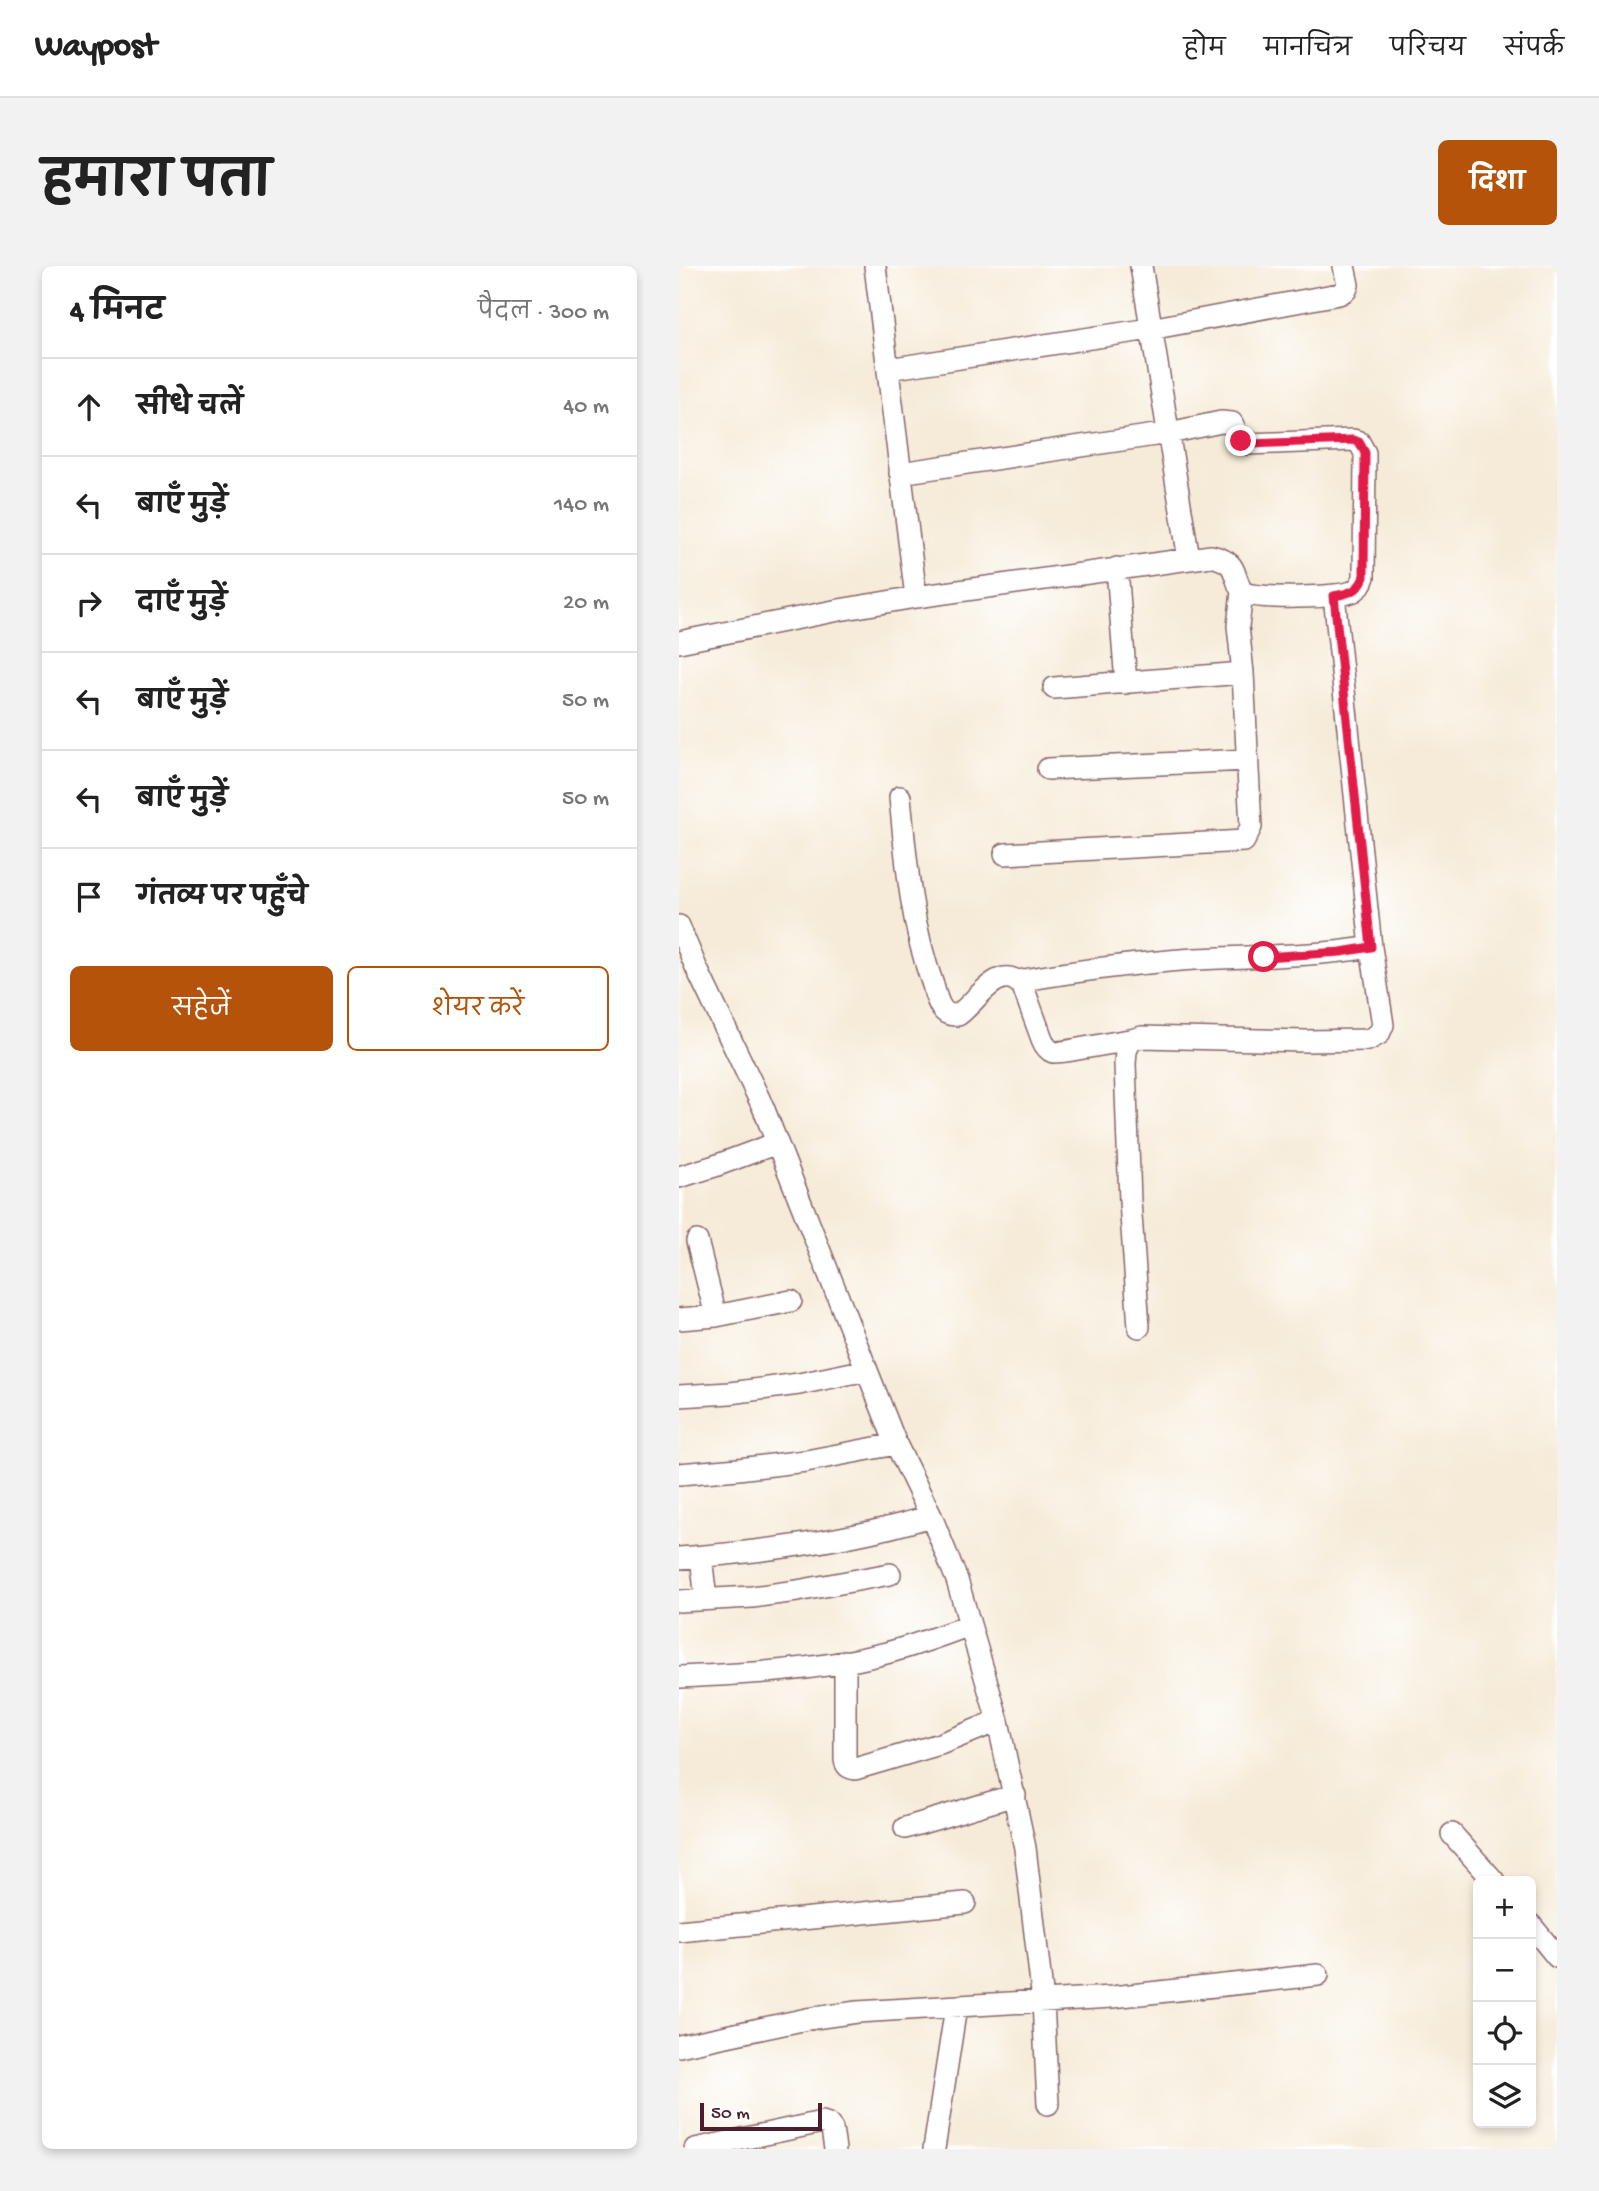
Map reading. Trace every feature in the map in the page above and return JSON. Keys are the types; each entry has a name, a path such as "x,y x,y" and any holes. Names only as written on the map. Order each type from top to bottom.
{"street":[{"path":"875,266 916,597"},
{"path":"1141,266 1189,559"},
{"path":"888,369 1150,329 1339,294 1349,285 1344,266"},
{"path":"900,473 1227,422 1235,427 1241,441 1246,444 1353,440 1359,442 1365,453 1364,577 1360,586 1353,592 1334,596 1255,597 1242,592"},
{"path":"679,642 916,597 1211,556 1226,560 1234,568 1242,592 1238,626 1251,828 1244,841 1005,854"},
{"path":"1117,568 1126,682"},
{"path":"900,797 916,928 926,968 943,1010 950,1015 958,1015 995,980 1011,978 1023,987 1042,1039 1046,1047 1053,1052 1143,1037 1369,1040 1379,1034 1383,1025 1371,947 1334,596"},
{"path":"1054,688 1243,673"},
{"path":"1048,769 1248,760"},
{"path":"679,928 763,1107 896,1444 931,1516 957,1580 998,1721 1025,1848 1043,2001 1048,2104"},
{"path":"1018,981 1135,964 1313,954 1371,947"},
{"path":"1131,1040 1126,1051 1125,1064 1130,1201 1139,1327"},
{"path":"679,1177 776,1143"},
{"path":"697,1241 716,1316"},
{"path":"679,1319 716,1316 791,1301"},
{"path":"679,1396 799,1384 867,1370"},
{"path":"679,1474 806,1461 896,1444"},
{"path":"679,1558 849,1537 931,1516"},
{"path":"701,1557 706,1599"},
{"path":"679,1601 797,1591 890,1574"},
{"path":"679,1677 790,1670 877,1656 970,1625"},
{"path":"845,1661 845,1759 846,1765 851,1769 940,1744 998,1721"},
{"path":"905,1828 1015,1795"},
{"path":"1452,1834 1490,1876"},
{"path":"679,1931 965,1903"},
{"path":"1536,1931 1557,1957"},
{"path":"679,2046 807,2019 906,2008 1102,1998 1318,1975"},
{"path":"934,2149 956,2007"},
{"path":"695,2149 822,2122 832,2129 835,2149"}],"route":[{"path":"1241,441 1251,444 1353,440 1359,442 1365,453 1364,577 1353,592 1334,596 1371,947 1341,952 1264,957"}]}
